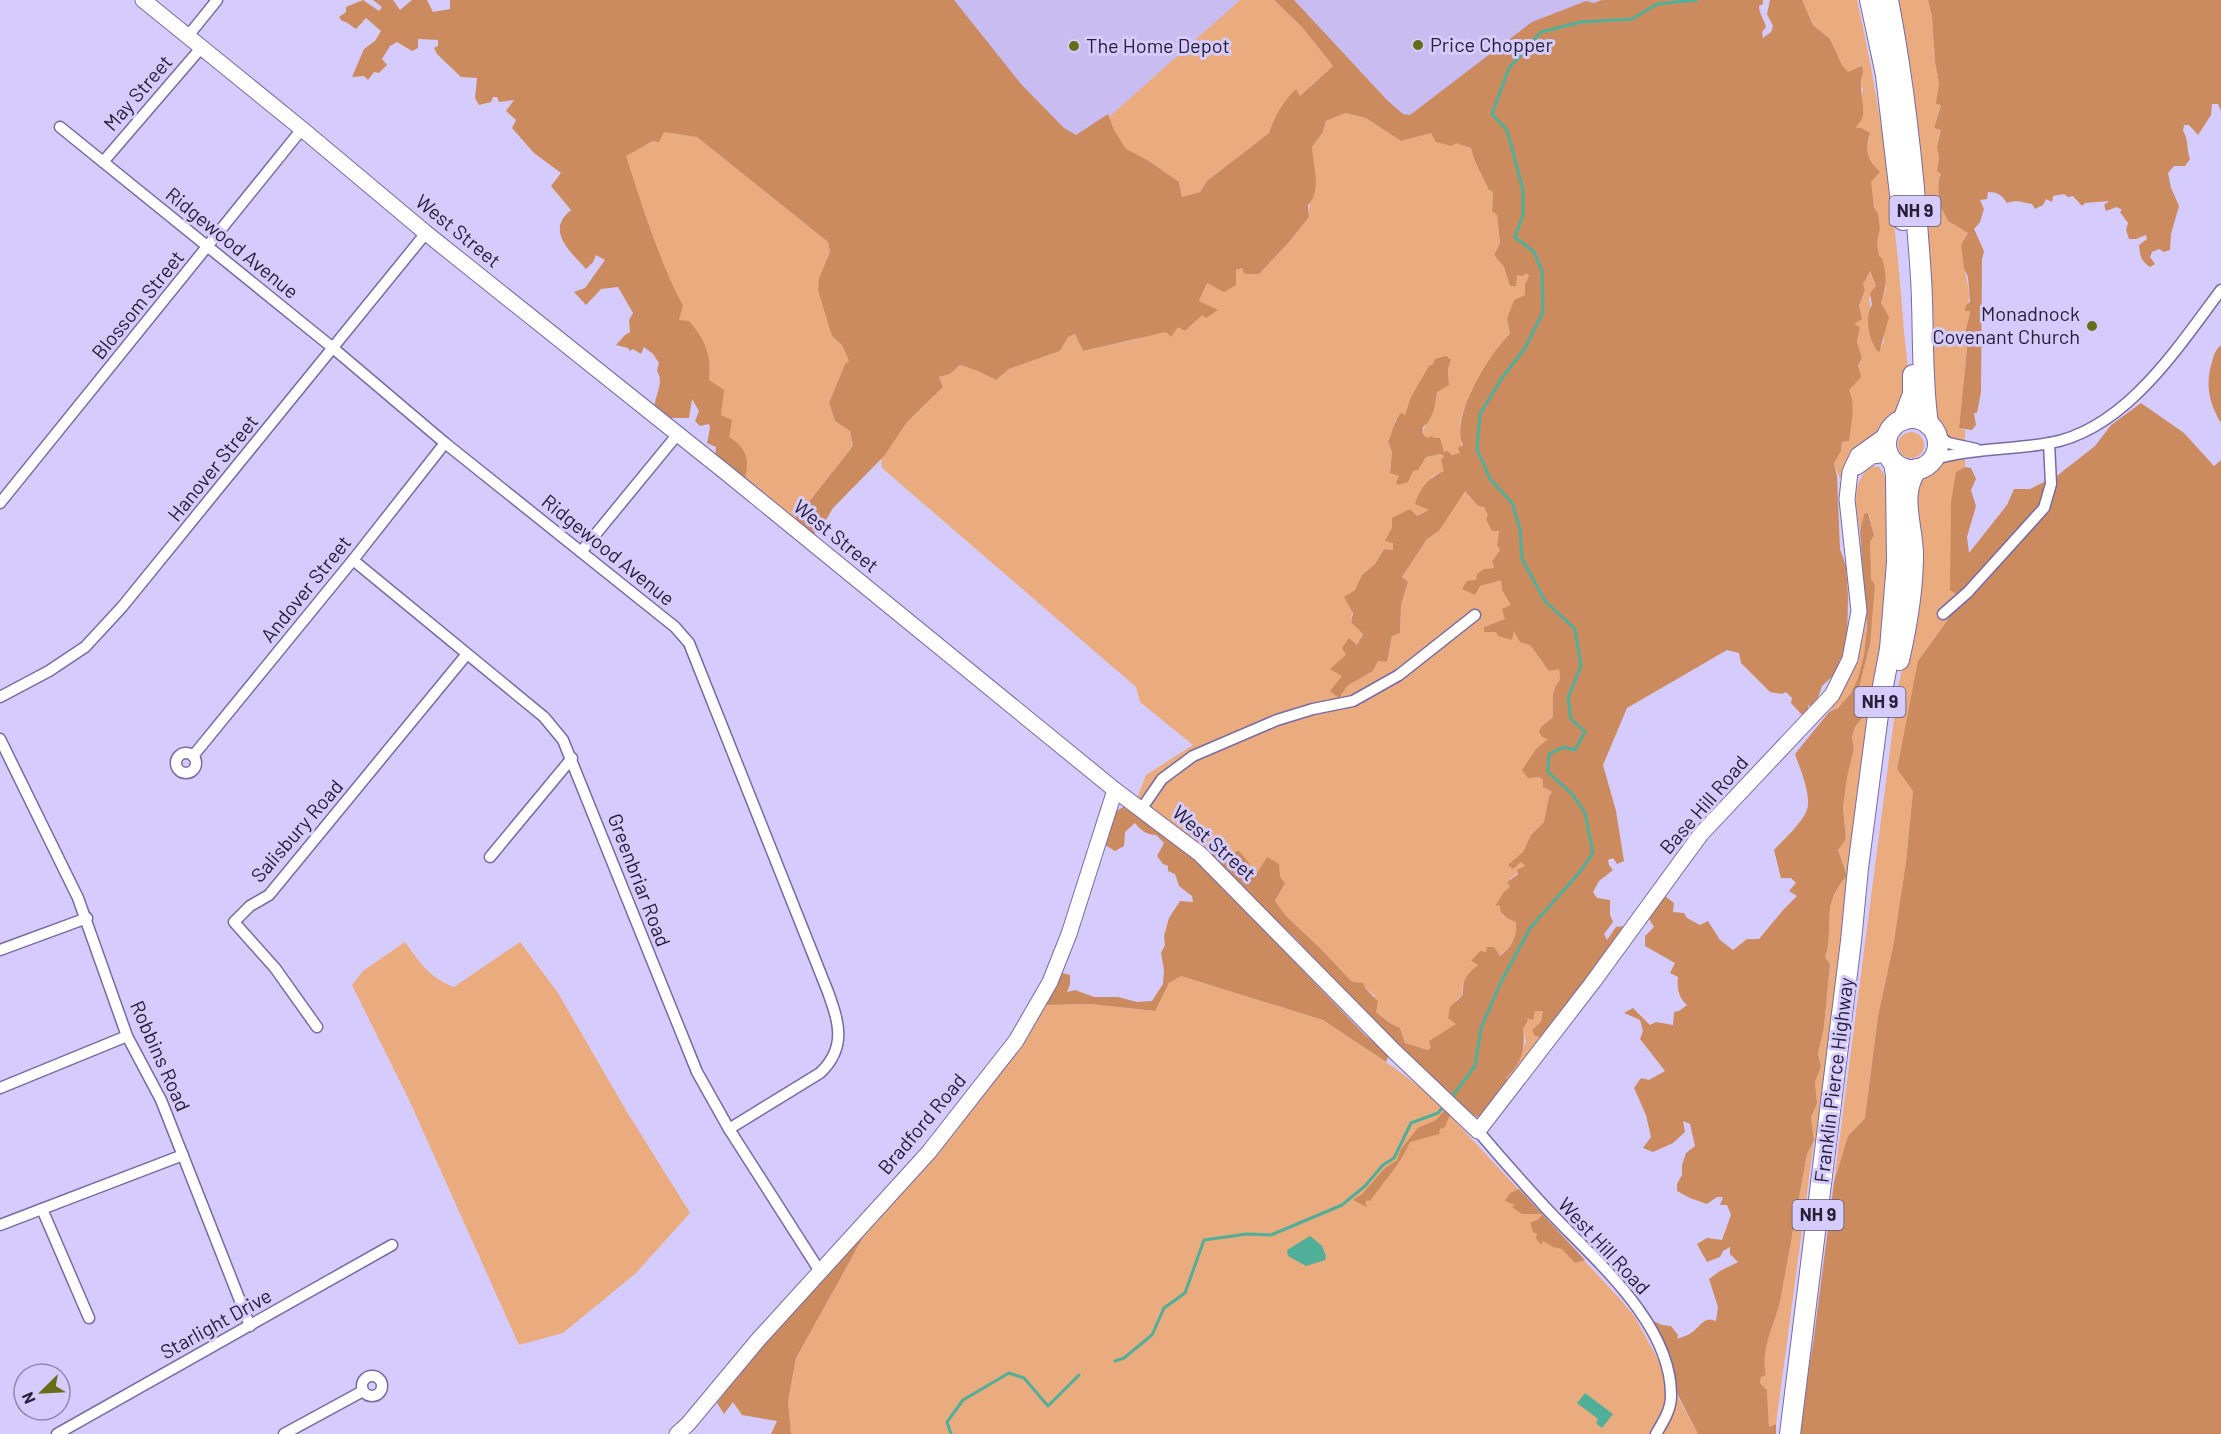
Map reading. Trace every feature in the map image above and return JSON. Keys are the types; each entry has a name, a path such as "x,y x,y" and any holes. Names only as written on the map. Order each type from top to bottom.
{"highway":[{"name":"NH 9","path":"1870,0 1886,75 1906,252 1913,385 1913,394 1886,444 1891,458"},
{"name":"NH 9","path":"1888,0 1900,65 1920,261 1924,397 1937,451 1925,465"},
{"path":"1896,427 1914,418 1932,428"},
{"path":"1891,458 1904,469 1925,465"},
{"name":"Franklin Pierce Highway","path":"1790,1434 1858,868 1879,707 1890,649 1897,562 1896,475 1891,458"},
{"name":"Franklin Pierce Highway","path":"1851,941 1869,867 1894,682 1909,616 1913,553 1907,503 1908,487 1925,465"}],"street":[{"name":"West Street","path":"143,0 1115,790 1142,808 1200,854 1395,1052 1478,1131"},
{"path":"188,36 217,0"},
{"name":"May Street","path":"103,162 201,48"},
{"name":"Ridgewood Avenue","path":"60,127 675,627 689,643 834,1008 838,1034 838,1044 829,1064 820,1073 729,1129"},
{"name":"Blossom Street","path":"0,503 303,129"},
{"name":"Hanover Street","path":"0,697 49,671 85,647 137,590 426,232"},
{"path":"1925,465 1989,450 2063,440 2110,416 2150,382 2221,290"},
{"name":"Base Hill Road","path":"1478,1131 1593,982 1701,834 1832,696 1850,659 1859,611 1846,499 1850,472 1858,455 1896,427"},
{"path":"1932,428 1948,443 1989,450"},
{"path":"581,552 677,435"},
{"name":"Andover Street","path":"193,756 446,443"},
{"path":"1943,614 1968,592 2044,508 2051,484 2049,443"},
{"path":"1850,472 1872,456 1891,458"},
{"name":"Greenbriar Road","path":"353,560 544,717 563,740 686,1050 729,1129 821,1273"},
{"path":"1142,808 1162,779 1193,756 1277,720 1313,709 1353,701 1399,675 1475,615"},
{"name":"Salisbury Road","path":"317,1027 275,968 234,922 250,906 269,895 467,654"},
{"name":"Robbins Road","path":"0,739 87,918 128,1036 156,1088 250,1326"},
{"path":"490,857 572,758"},
{"name":"Bradford Road","path":"676,1434 688,1424 759,1340 929,1152 1016,1041 1050,982 1065,944 1115,790"},
{"path":"0,950 87,918"},
{"path":"0,1088 128,1036"},
{"name":"West Hill Road","path":"1478,1131 1544,1206 1621,1286 1643,1315 1665,1362 1671,1396 1670,1409 1656,1434"},
{"path":"0,1226 183,1155"},
{"path":"42,1209 89,1318"},
{"name":"Starlight Drive","path":"57,1434 392,1245"},
{"path":"284,1434 363,1391"}],"shaded area":[{"path":"363,0 379,11 382,7 373,0 393,0 400,10 412,0 427,0 433,12 450,9 450,0 954,0 1021,84 1064,128 1076,135 1108,114 1114,130 1126,149 1149,161 1179,182 1182,197 1200,192 1207,181 1269,133 1280,109 1292,93 1296,89 1300,96 1333,66 1302,27 1274,0 1294,0 1387,100 1403,114 1410,115 1532,22 1586,1 1594,3 1602,0 1763,0 1763,4 1759,6 1766,27 1762,32 1763,38 1771,32 1773,26 1767,14 1770,0 1802,0 1813,25 1830,39 1842,65 1848,72 1862,66 1863,115 1856,128 1870,133 1867,145 1868,154 1880,172 1871,182 1880,229 1877,242 1879,256 1882,258 1885,275 1881,303 1889,317 1879,353 1873,343 1868,323 1872,305 1870,293 1876,286 1870,271 1863,284 1865,290 1859,306 1862,319 1854,324 1860,327 1857,342 1862,358 1858,366 1861,377 1849,390 1853,408 1849,441 1842,442 1841,451 1834,463 1837,476 1840,549 1846,566 1848,596 1847,651 1839,661 1839,670 1822,686 1816,703 1808,706 1809,713 1803,716 1791,703 1792,698 1786,692 1782,694 1770,692 1741,663 1739,653 1727,650 1627,708 1603,765 1616,811 1624,861 1617,864 1613,858 1608,860 1613,870 1599,881 1593,892 1597,898 1610,900 1610,915 1613,922 1604,934 1607,940 1616,927 1627,926 1543,1037 1535,1036 1532,1030 1541,1022 1543,1011 1535,1011 1533,1020 1527,1018 1528,1021 1523,1029 1524,1043 1521,1055 1506,1078 1508,1084 1488,1113 1477,1117 1466,1112 1353,1001 1296,939 1207,855 1214,849 1220,856 1239,851 1249,863 1251,876 1256,875 1267,857 1279,864 1280,877 1285,883 1275,901 1286,916 1352,982 1363,983 1378,1001 1376,1012 1400,1028 1405,1043 1428,1050 1431,1048 1429,1041 1456,1024 1448,1018 1450,1007 1463,995 1466,978 1478,965 1471,961 1480,951 1486,952 1487,947 1494,947 1500,956 1511,946 1515,937 1516,922 1502,914 1500,905 1495,906 1510,887 1507,882 1518,874 1517,870 1525,866 1521,862 1513,869 1508,865 1523,852 1531,835 1544,822 1549,796 1552,792 1543,787 1543,780 1539,777 1528,778 1522,770 1536,749 1548,739 1542,737 1539,732 1541,727 1553,717 1553,697 1560,680 1559,669 1549,671 1530,645 1520,642 1514,631 1512,640 1498,636 1496,632 1484,632 1484,627 1505,619 1502,609 1511,605 1502,590 1501,580 1480,586 1475,595 1462,589 1467,581 1476,580 1477,574 1484,569 1494,568 1492,561 1500,550 1497,545 1499,531 1492,531 1486,519 1488,515 1484,507 1478,506 1465,491 1439,531 1427,539 1402,577 1408,582 1401,605 1400,633 1392,636 1387,662 1378,661 1373,671 1347,686 1339,698 1330,691 1342,676 1330,669 1346,655 1342,648 1349,638 1357,645 1363,634 1351,622 1353,613 1344,597 1355,590 1362,575 1375,564 1384,549 1393,550 1393,543 1385,541 1392,528 1392,518 1410,509 1417,516 1429,510 1415,504 1417,498 1429,480 1444,471 1441,460 1444,456 1440,454 1426,457 1418,470 1413,471 1408,482 1398,485 1396,482 1399,476 1390,473 1392,452 1388,442 1397,419 1401,413 1405,415 1411,397 1429,366 1435,359 1446,356 1451,360 1448,369 1449,385 1437,392 1433,411 1422,433 1427,438 1432,436 1440,438 1444,452 1447,451 1452,455 1460,453 1458,448 1463,445 1460,434 1466,403 1492,355 1510,334 1507,319 1514,300 1525,295 1525,284 1529,276 1526,273 1523,276 1517,275 1516,286 1510,286 1504,267 1494,255 1500,243 1497,215 1492,211 1493,192 1489,190 1476,164 1471,148 1456,143 1451,146 1436,142 1431,133 1401,141 1366,118 1345,113 1326,121 1323,132 1312,147 1316,185 1315,193 1308,205 1309,217 1259,274 1245,274 1242,268 1236,270 1236,285 1224,292 1207,283 1199,301 1218,310 1206,318 1202,315 1185,331 1178,327 1171,337 1166,332 1083,351 1075,334 1068,337 1060,351 1009,369 996,380 960,365 950,374 939,377 943,387 907,422 884,456 833,508 823,525 811,537 793,522 853,446 850,431 835,421 829,403 845,364 849,361 842,345 832,336 818,290 819,278 830,252 828,242 697,137 664,132 659,142 653,141 626,156 658,251 683,306 679,320 689,321 699,334 708,356 709,380 724,390 721,415 732,420 729,437 740,446 746,456 747,468 744,482 715,459 716,447 707,443 709,424 700,426 695,421 699,411 692,399 689,418 661,418 654,411 660,385 657,371 659,363 644,347 641,354 633,349 630,351 628,348 616,345 630,332 629,320 633,313 618,287 601,289 586,305 574,292 585,288 605,260 596,255 586,269 563,241 560,226 571,210 551,186 561,173 534,153 512,128 516,120 506,111 514,100 499,102 497,97 493,97 491,102 479,105 475,98 477,78 461,77 437,54 434,48 438,46 438,40 418,39 418,48 412,51 397,42 390,46 382,59 387,65 379,73 374,72 368,80 364,76 352,77 364,49 375,41 381,31 366,18 356,29 339,17 346,12 346,7"},
{"path":"928,0 1240,0 1069,153"},
{"path":"1240,0 1274,0 1302,27 1333,66 1300,96 1296,90 1292,94 1277,115 1269,133 1207,181 1200,192 1182,197 1179,182 1149,161 1126,150 1109,117"},
{"path":"1286,0 1697,0 1407,127"},
{"path":"1802,0 1857,0 1866,39 1886,159 1908,370 1907,397 1902,410 1884,430 1853,455 1840,479 1834,463 1841,451 1842,442 1849,441 1852,406 1849,390 1862,358 1857,342 1860,327 1853,324 1865,290 1863,284 1869,270 1876,286 1869,299 1878,352 1884,341 1881,303 1886,289 1882,258 1879,256 1877,242 1880,229 1871,193 1867,150 1870,133 1855,129 1863,114 1862,67 1848,73 1830,39 1813,25"},
{"path":"1896,0 1928,0 1932,16 1939,83 1937,104 1941,104 1934,128 1941,130 1937,147 1939,156 1937,170 1941,173 1936,205 1942,209 1948,221 1968,233 1962,251 1969,292 1966,311 1970,311 1965,335 1967,349 1959,428 1965,430 1965,443 1942,435 1930,418"},
{"path":"1928,0 2221,0 2221,111 2218,104 2212,104 2211,115 2198,135 2189,125 2184,125 2183,131 2190,159 2185,166 2174,166 2168,173 2171,188 2179,206 2171,234 2170,250 2164,252 2159,249 2152,252 2150,257 2155,264 2150,267 2141,255 2139,245 2147,239 2146,235 2129,239 2126,230 2128,223 2120,212 2122,210 2117,207 2106,211 2104,205 2109,201 2085,203 2082,206 2073,196 2068,197 2064,194 2053,196 2052,202 2046,199 2043,205 2035,209 2032,204 2017,201 2007,203 2001,196 1988,192 1987,199 1980,200 1984,209 1980,222 1974,229 1984,251 1982,259 1981,392 1977,413 1974,413 1976,425 1972,430 1959,428 1967,349 1965,335 1970,311 1965,311 1966,305 1970,302 1968,277 1964,268 1961,245 1968,233 1948,221 1942,209 1937,210 1936,205 1941,174 1937,171 1939,157 1937,147 1941,130 1934,128 1941,105 1936,104 1939,83 1932,16"},
{"path":"1344,113 1366,118 1401,141 1431,133 1471,148 1489,190 1493,192 1492,210 1497,215 1500,243 1494,255 1504,267 1510,286 1517,275 1526,273 1529,276 1525,284 1525,295 1507,319 1510,334 1487,364 1467,402 1460,425 1462,446 1460,453 1448,453 1434,438 1427,438 1422,433 1436,402 1437,391 1449,384 1448,369 1451,361 1429,366 1405,415 1395,420 1394,430 1388,442 1392,452 1390,473 1418,469 1426,457 1440,454 1445,457 1444,471 1431,477 1429,510 1417,516 1393,543 1393,550 1384,549 1375,564 1362,575 1355,591 1351,622 1363,633 1357,645 1349,639 1342,676 1347,686 1373,671 1378,661 1387,662 1392,636 1400,633 1401,605 1408,582 1402,577 1427,539 1439,531 1464,490 1478,506 1484,507 1499,531 1497,545 1500,550 1492,561 1494,568 1484,569 1478,574 1476,580 1480,586 1501,579 1502,590 1512,605 1506,619 1484,627 1512,640 1513,630 1530,645 1549,671 1559,668 1560,680 1553,693 1553,717 1541,727 1549,739 1536,749 1539,777 1543,780 1543,787 1552,792 1549,796 1544,822 1531,835 1523,853 1509,865 1513,869 1521,862 1525,866 1507,882 1510,887 1496,905 1500,905 1503,916 1516,922 1516,933 1510,946 1499,956 1486,952 1472,961 1478,965 1462,987 1463,995 1456,1000 1457,1024 1430,1041 1432,1048 1429,1050 1405,1043 1400,1028 1376,1012 1375,996 1365,988 1352,983 1286,916 1275,901 1285,883 1256,875 1251,876 1230,852 1220,856 1207,855 1137,798 1146,775 1193,745 1140,702 1136,687 882,468 881,459 907,422 943,387 939,377 950,374 960,365 996,380 1009,369 1060,351 1068,337 1075,334 1083,351 1137,339 1178,326 1185,331 1202,314 1217,311 1199,301 1207,283 1242,268 1259,274 1309,217 1312,147 1323,132 1326,121"},
{"path":"664,132 697,137 828,242 830,252 819,278 832,336 842,345 849,361 845,365 829,403 835,421 850,431 853,446 793,522 744,482 709,380 710,367 679,321 682,306 658,251 625,156 654,141"},
{"path":"2221,345 2221,423 2211,401 2209,378 2213,357"},
{"path":"2141,403 2184,433 2214,466 2221,460 2221,1434 1798,1434 1813,1344 1834,1182 1848,1136 1865,1118 1878,1016 1893,947 1906,862 1913,791 1897,769 1918,661 1954,611 1966,600 1950,590 1951,502 1956,472 1965,467 1971,468 1976,479 1971,490 1976,506 1967,537 1969,553 2007,505 2014,489 2030,489 2058,475 2095,446 2111,425"},
{"path":"1911,432 1921,435 1924,445 1921,455 1911,458 1901,455 1898,445 1901,435"},
{"path":"1965,458 1965,467 1956,472 1955,594 1966,600 1954,611 1920,658 1897,768 1913,791 1906,862 1893,947 1878,1016 1865,1118 1848,1136 1834,1182 1898,689 1911,621 1912,517 1921,477 1932,466"},
{"path":"1871,466 1879,467 1884,474 1891,496 1887,531 1884,623 1818,1139 1814,1141 1811,1117 1817,1104 1815,1082 1821,1067 1818,1054 1824,1027 1830,964 1825,957 1829,939 1830,910 1836,892 1847,876 1838,850 1846,839 1843,808 1847,776 1854,749 1852,737 1855,727 1863,717 1857,696 1870,644 1870,541 1874,535 1869,514 1864,514 1860,531 1856,496 1860,480"},
{"path":"1868,513 1874,535 1870,542 1871,579 1875,585 1870,644 1857,696 1863,717 1855,727 1852,737 1854,749 1843,808 1846,839 1838,850 1847,876 1836,892 1830,910 1829,939 1825,957 1830,964 1824,1027 1818,1054 1821,1067 1815,1082 1817,1104 1811,1117 1814,1141 1807,1154 1780,1302 1766,1347 1766,1375 1761,1377 1760,1383 1767,1390 1769,1427 1776,1424 1776,1434 1698,1434 1678,1395 1661,1345 1647,1318 1662,1325 1671,1326 1678,1335 1677,1339 1694,1331 1705,1321 1716,1321 1718,1307 1709,1279 1738,1262 1730,1254 1730,1247 1723,1251 1720,1257 1707,1262 1697,1244 1707,1238 1722,1240 1731,1215 1727,1205 1720,1205 1723,1197 1717,1197 1707,1204 1677,1191 1686,1153 1695,1146 1690,1124 1683,1121 1685,1132 1673,1143 1653,1152 1643,1148 1651,1137 1646,1115 1634,1088 1641,1078 1649,1080 1665,1071 1640,1039 1643,1031 1640,1020 1624,1013 1633,1008 1650,1025 1656,1022 1673,1025 1674,1012 1687,1005 1679,992 1678,977 1670,973 1675,963 1645,946 1645,936 1654,927 1648,917 1665,896 1674,903 1673,912 1684,913 1687,918 1700,925 1708,921 1720,940 1733,950 1747,939 1759,939 1797,896 1789,891 1796,883 1791,878 1781,878 1774,850 1807,811 1806,785 1795,754 1829,712 1838,708 1851,693 1858,678 1864,655 1867,628 1860,531 1864,514"},
{"path":"1866,617 1864,657 1855,684 1849,696 1829,712 1854,667"},
{"path":"1125,806 1170,833 1364,1034 1389,1055 1386,1062 1323,1020 1181,976 1169,983 1155,1011 1090,1004 1041,1005 1059,972 1070,975 1067,992 1075,990 1094,997 1118,997 1137,1002 1152,1001 1163,984 1164,970 1161,953 1165,945 1164,936 1169,918 1180,901 1193,902 1192,896 1179,886 1175,874 1168,871 1168,866 1163,864 1157,856 1164,843 1156,835 1144,832 1135,823 1125,832 1124,846 1115,851 1102,843 1116,811"},
{"path":"405,942 432,975 454,987 520,942 558,993 627,1112 690,1213 636,1273 563,1333 519,1345 410,1102 352,985 363,971"},
{"path":"1181,976 1323,1020 1432,1096 1635,1317 1698,1434 791,1434 788,1401 796,1358 866,1232 1041,1005 1090,1004 1154,1011 1169,983"},
{"path":"1535,1011 1543,1011 1543,1037 1508,1084 1505,1078 1511,1073 1526,1042 1523,1029 1528,1022 1526,1018"},
{"path":"1445,1110 1450,1115 1445,1127 1440,1129 1439,1134 1410,1142 1392,1173 1370,1201 1365,1202 1367,1207 1353,1200 1362,1194 1385,1168 1397,1160 1401,1149 1418,1128 1436,1120"},
{"path":"1814,1141 1776,1424 1769,1428 1767,1390 1760,1383 1761,1377 1766,1375 1766,1347 1780,1302 1807,1154"},
{"path":"1519,1189 1585,1260 1575,1263 1562,1249 1543,1241 1541,1245 1530,1223 1539,1219 1542,1214 1522,1214 1512,1207 1515,1205 1505,1201 1510,1193"},
{"path":"866,1232 796,1358 788,1401 791,1434 771,1434 777,1421 742,1415 733,1402 724,1414 717,1403 768,1336"},
{"path":"1310,1236 1322,1246 1326,1256 1325,1260 1306,1266 1288,1256 1287,1250"},
{"path":"1585,1393 1613,1414 1602,1428 1596,1423 1598,1419 1577,1403"}],"waterway":[{"path":"1451,1098 1475,1066 1481,1028 1500,984 1530,928 1579,873 1593,853 1585,813 1573,795 1548,772 1549,754 1564,747 1575,750 1585,732 1571,719 1568,698 1581,666 1575,629 1545,601 1522,559 1520,529 1512,503 1490,479 1477,449 1480,414 1502,378 1525,348 1543,312 1542,271 1534,252 1515,237 1523,215 1523,190 1507,130 1492,114 1509,68 1541,32 1581,22 1632,19 1657,4 1697,0"},
{"path":"1115,1361 1124,1358 1152,1335 1164,1308 1185,1293 1204,1240 1247,1234 1271,1235 1342,1205 1365,1186 1383,1165 1394,1158 1411,1123 1438,1113 1445,1105"},
{"path":"951,1434 947,1422 963,1400 1009,1373 1024,1378 1048,1406 1079,1375"}],"place":[{"name":"Price Chopper","path":"1418,45"},
{"name":"The Home Depot","path":"1074,46"},
{"name":"Monadnock Covenant Church","path":"2092,326"}]}
